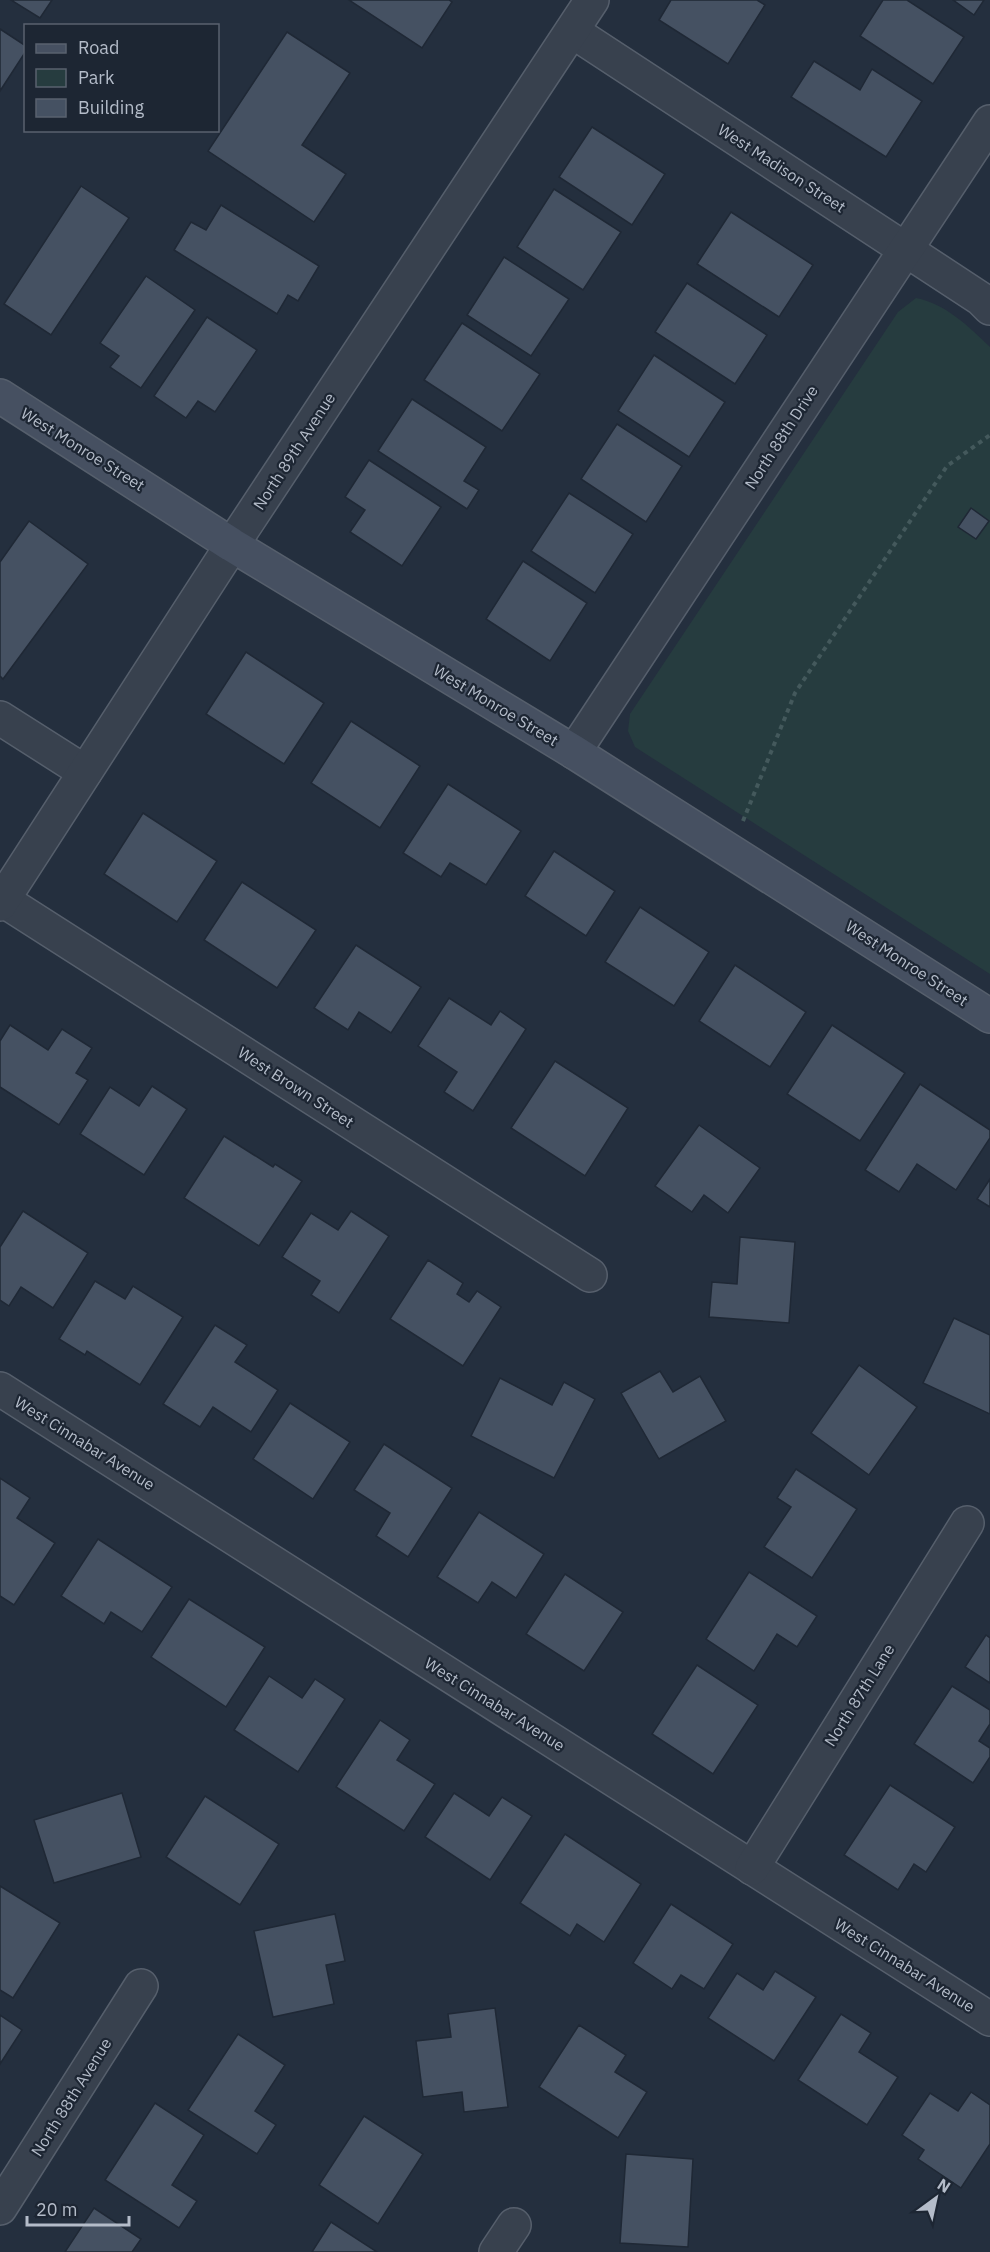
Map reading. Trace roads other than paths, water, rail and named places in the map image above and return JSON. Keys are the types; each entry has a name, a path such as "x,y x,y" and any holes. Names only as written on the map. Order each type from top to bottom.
{"street":[{"name":"North 89th Avenue","path":"2,902 232,545 592,0"},
{"name":"West Madison Street","path":"572,31 981,299 990,308"},
{"name":"North 88th Drive","path":"574,752 990,122"},
{"name":"West Monroe Street","path":"0,396 232,545 574,752 990,1016"},
{"path":"0,718 85,772"},
{"name":"West Brown Street","path":"2,902 590,1275"},
{"name":"West Cinnabar Avenue","path":"0,1389 990,2019"},
{"name":"North 87th Lane","path":"752,1868 967,1523"},
{"name":"North 88th Avenue","path":"0,2208 141,1986"},
{"path":"496,2252 514,2225"}]}
